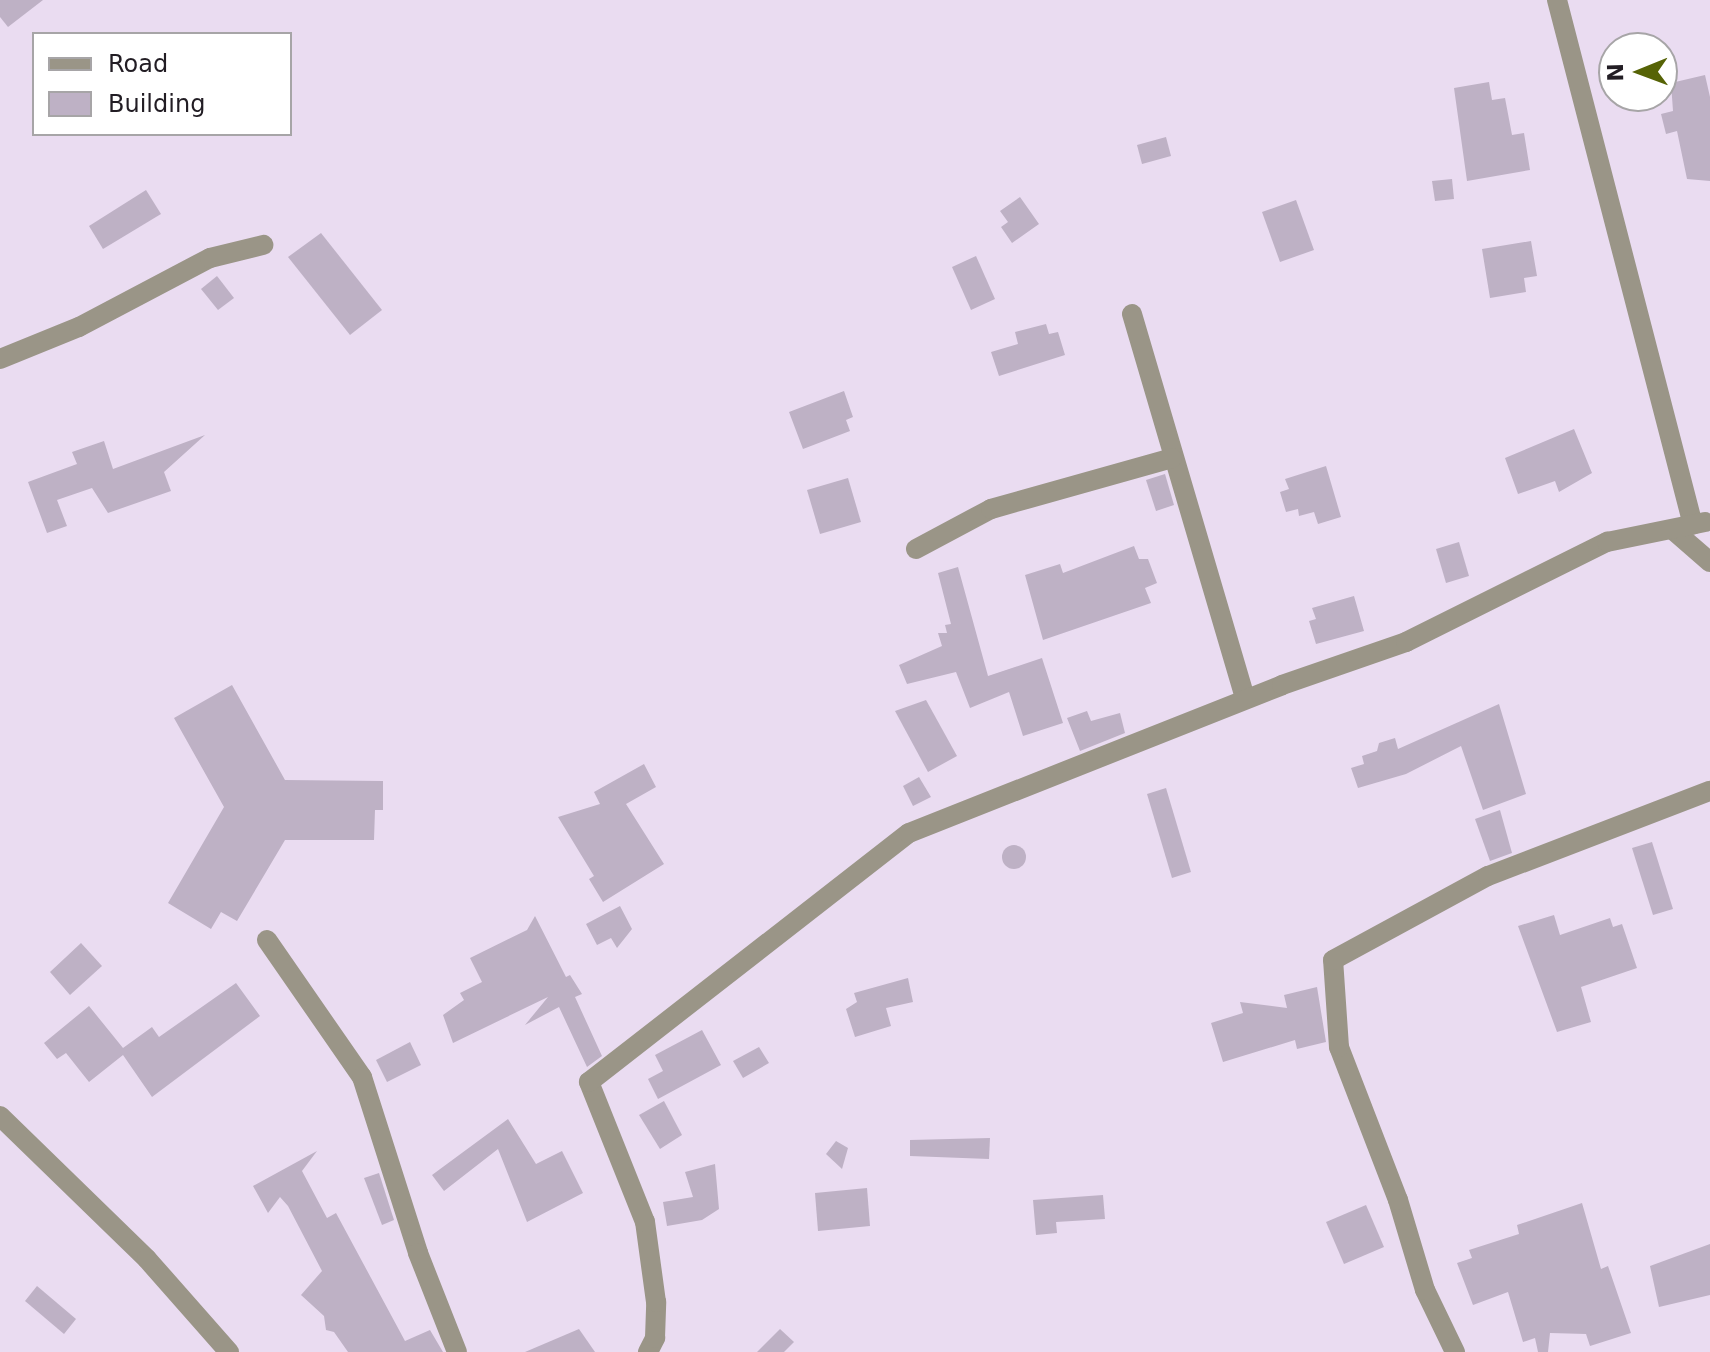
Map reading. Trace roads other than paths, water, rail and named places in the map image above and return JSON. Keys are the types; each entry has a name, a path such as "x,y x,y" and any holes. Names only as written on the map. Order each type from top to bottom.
{"street":[{"path":"1557,0 1690,526 1710,562"},
{"path":"0,359 79,327 210,258 263,245"},
{"path":"1132,314 1245,699"},
{"path":"916,549 991,509 1172,458"},
{"path":"648,1352 655,1338 656,1302 645,1222 589,1082 909,833 1245,699 1406,642 1607,542 1690,526"},
{"path":"1455,1352 1425,1290 1398,1200 1339,1047 1333,960 1488,876 1710,791"},
{"path":"267,940 362,1077 418,1253 457,1352"},
{"path":"0,1116 147,1259 229,1352"}]}
